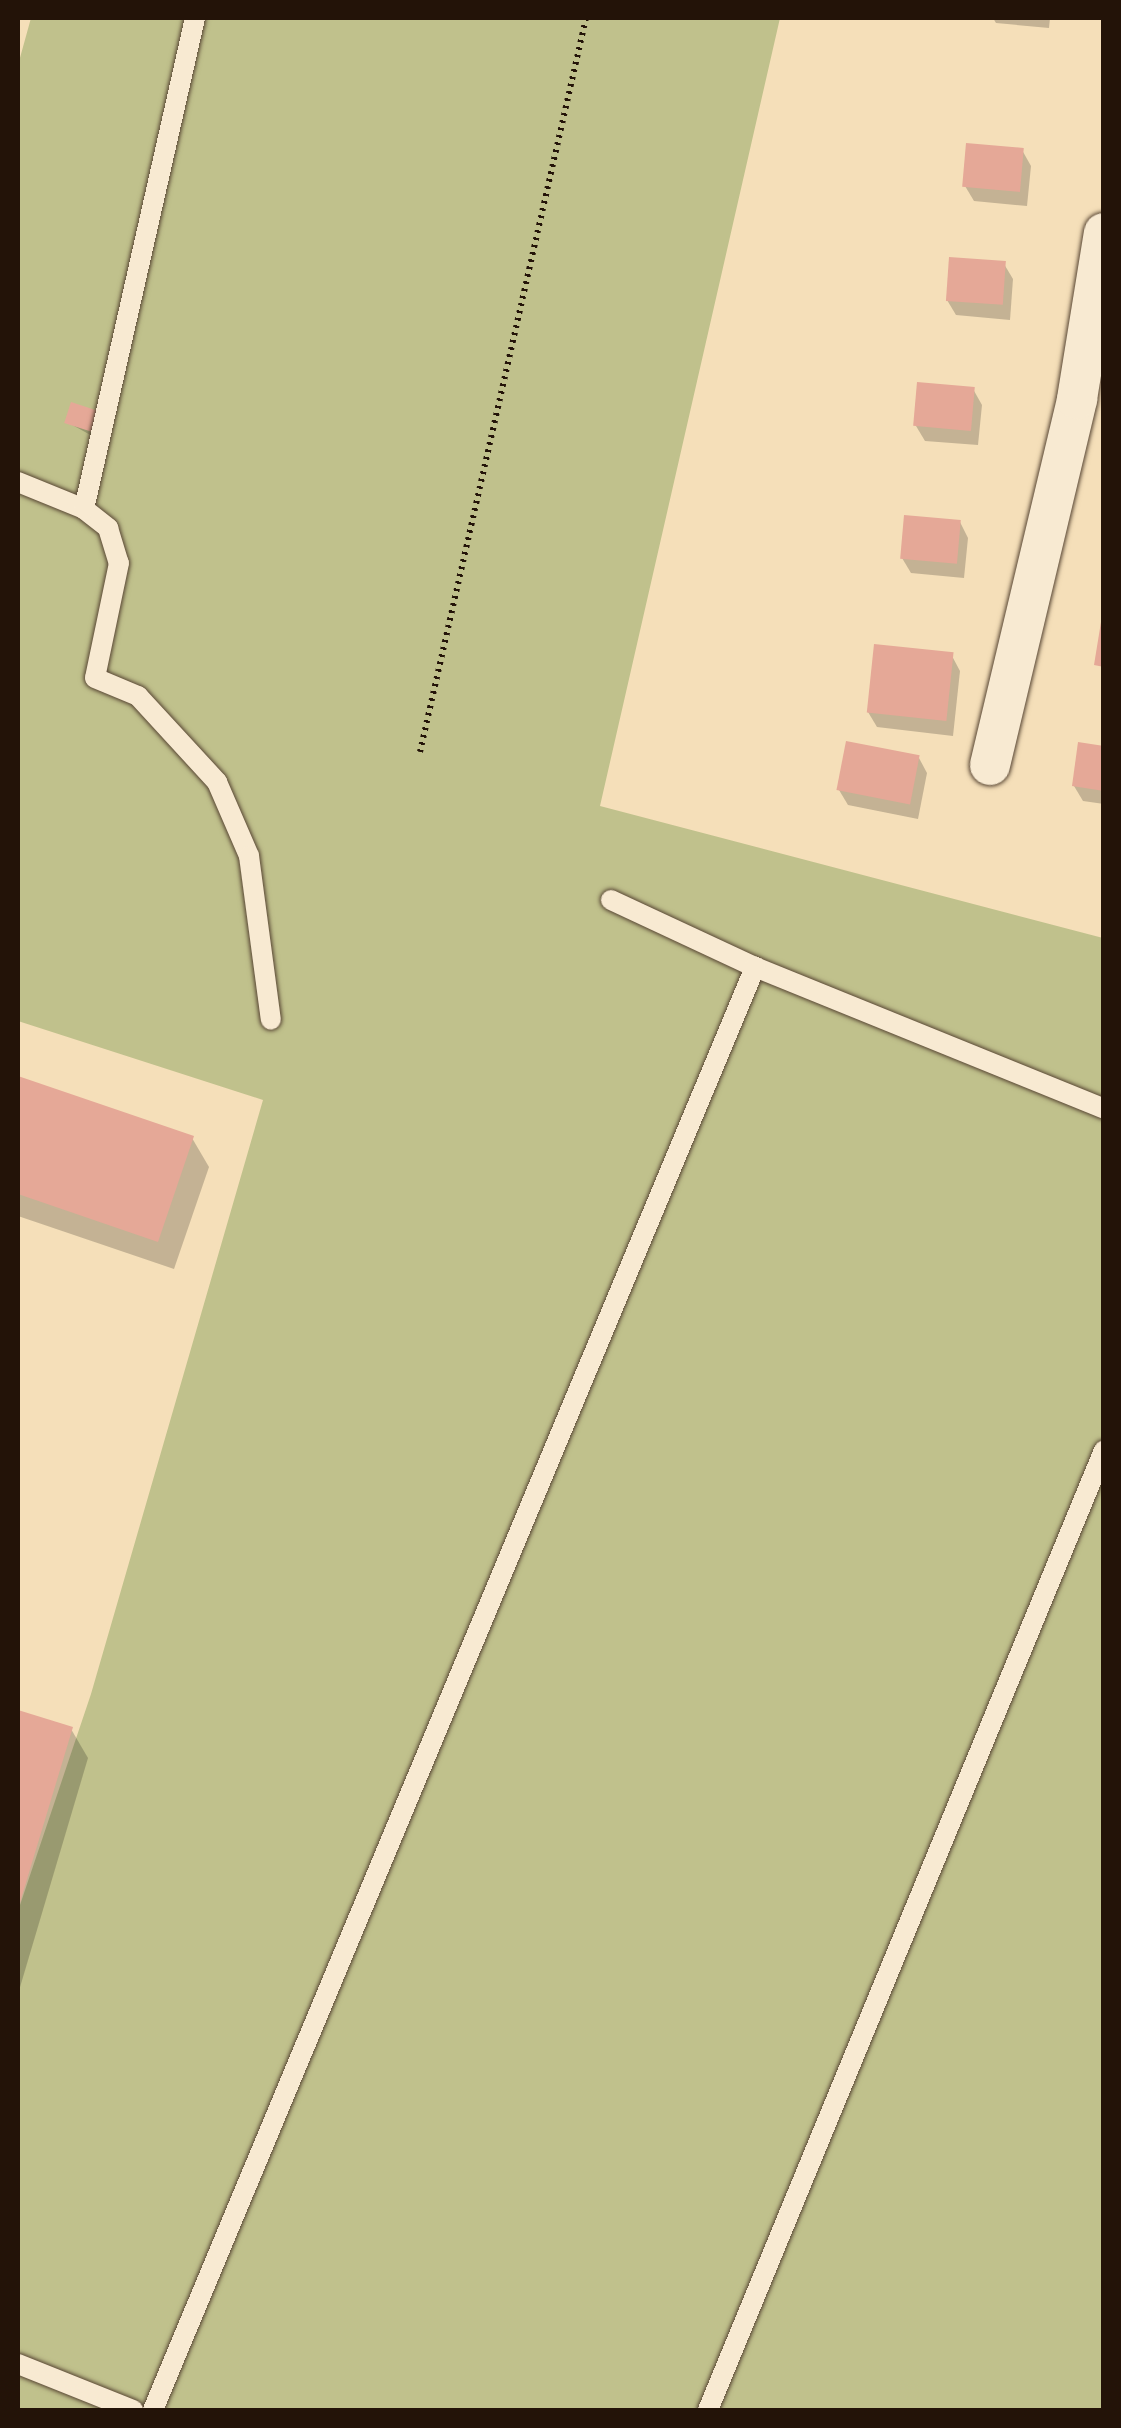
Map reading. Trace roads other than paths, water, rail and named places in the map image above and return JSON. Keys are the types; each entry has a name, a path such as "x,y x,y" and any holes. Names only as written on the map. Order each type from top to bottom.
{"street":[{"path":"990,765 1090,402 1104,233"}],"lane":[{"path":"84,509 194,18"},
{"path":"18,482 84,509 108,528 119,563 95,678 138,696 217,782 249,856 271,1020"},
{"path":"611,900 755,967 1104,1110"},
{"path":"153,2410 755,967"},
{"path":"708,2410 1104,1450"},
{"path":"18,2364 133,2410"}]}
